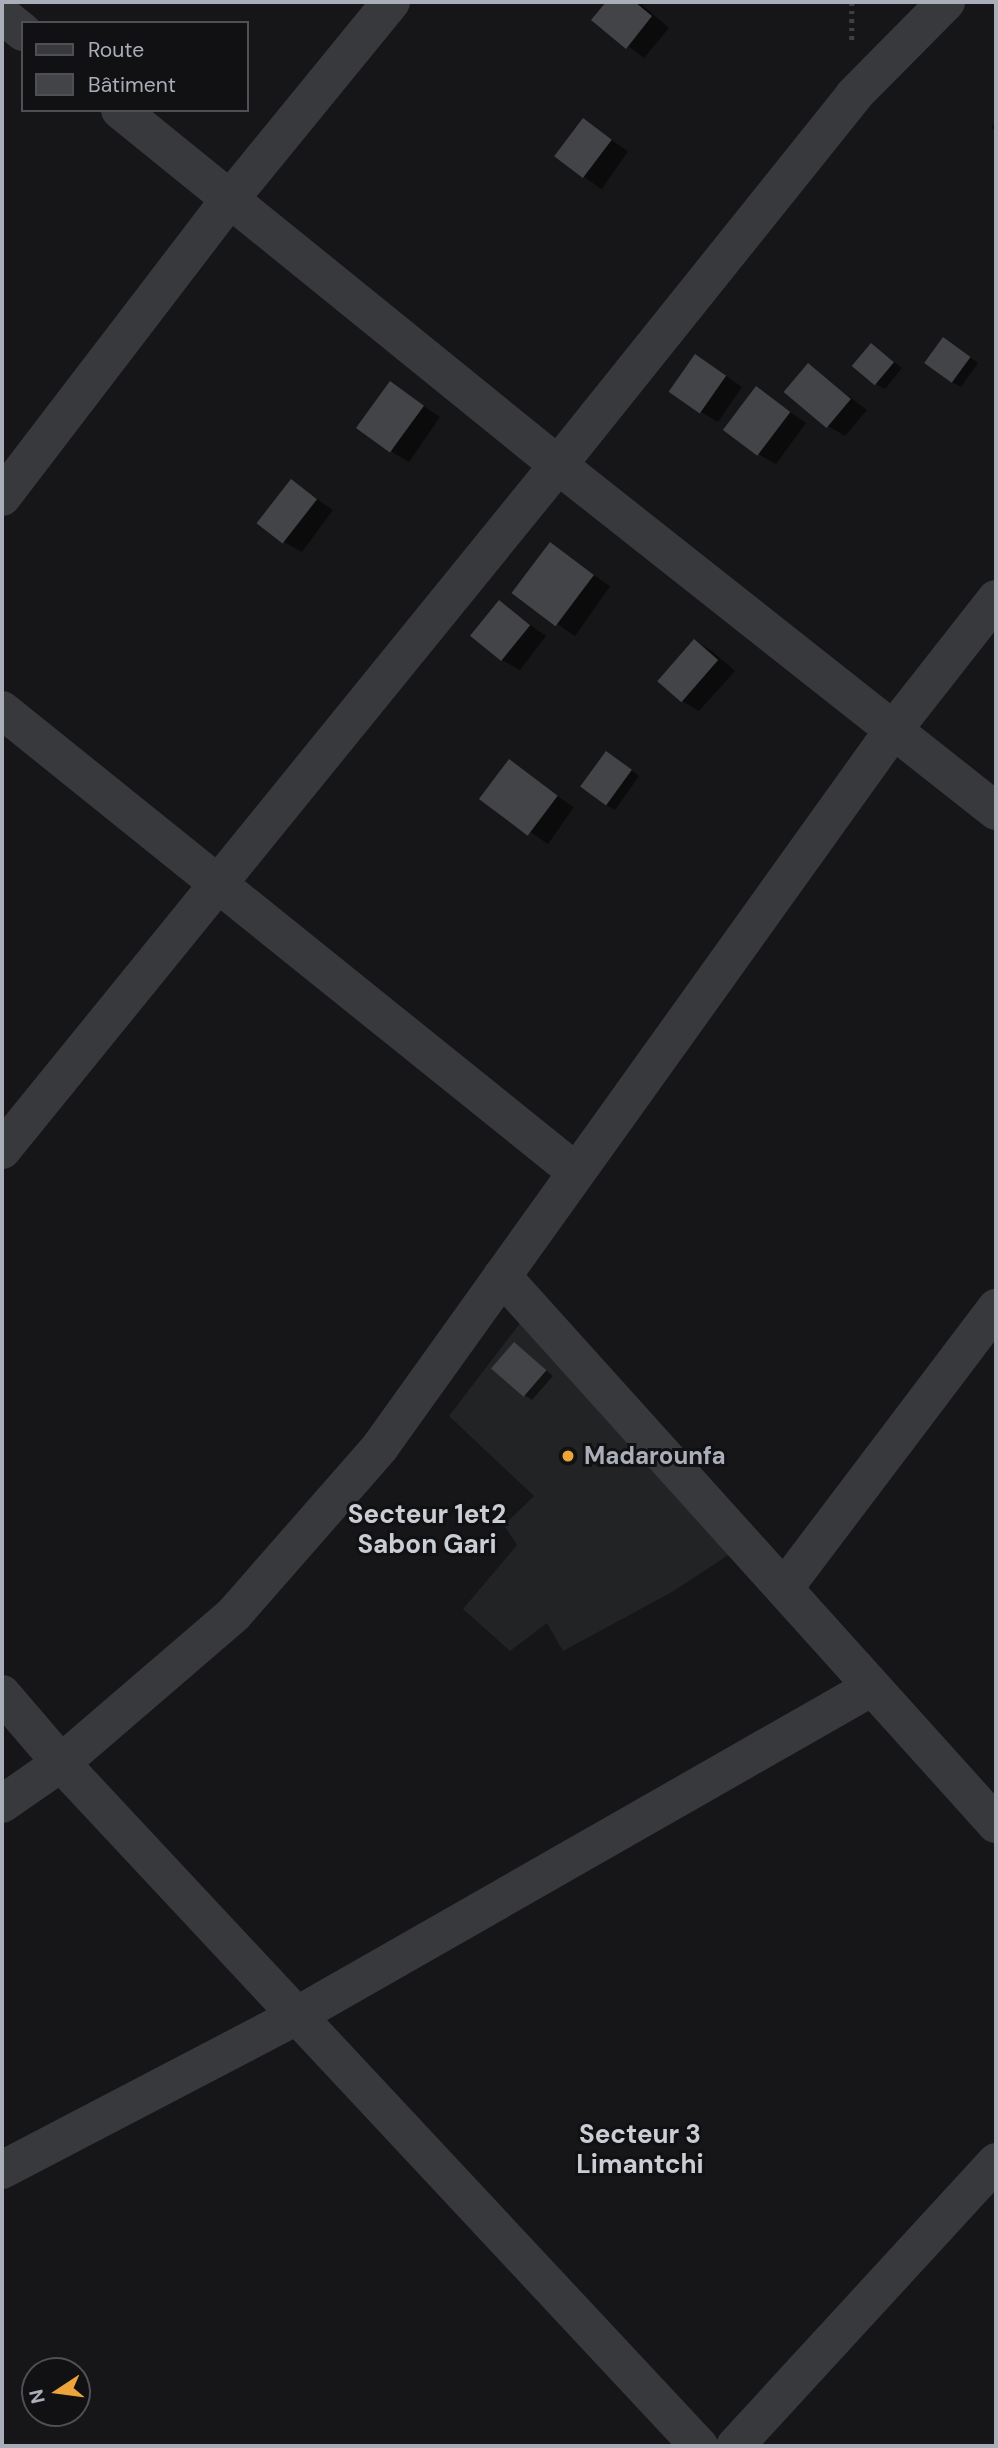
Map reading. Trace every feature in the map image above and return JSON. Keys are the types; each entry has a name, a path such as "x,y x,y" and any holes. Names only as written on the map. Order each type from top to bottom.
{"street":[{"path":"2,497 231,198 391,2"},
{"path":"2,1150 219,885 854,95 946,2"},
{"path":"2,15 21,30"},
{"path":"123,112 558,465 996,811"},
{"path":"2,1804 61,1763 234,1614 380,1447 894,729 996,599"},
{"path":"2,710 575,1171"},
{"path":"502,1276 996,1824"},
{"path":"785,1587 996,1308"},
{"path":"2,2170 296,2016 872,1686"},
{"path":"2,1693 61,1763 699,2446"},
{"path":"735,2446 996,2162"}],"shaded area":[{"name":"Madarounfa","path":"524,1318 730,1554 672,1592 563,1651 547,1623 510,1651 463,1609 517,1545 504,1525 534,1496 449,1416"}],"building":[{"path":"606,2 635,2 652,16 626,49 591,20"},
{"path":"583,118 612,140 583,178 554,156"},
{"path":"943,337 971,357 952,383 924,363"},
{"path":"871,343 894,362 875,385 852,366"},
{"path":"695,354 726,376 700,413 669,392"},
{"path":"808,363 851,399 826,428 784,392"},
{"path":"390,381 424,406 390,453 356,428"},
{"path":"756,386 790,412 757,456 723,430"},
{"path":"291,479 317,499 283,543 257,523"},
{"path":"550,542 594,575 555,626 511,593"},
{"path":"499,600 530,625 501,661 470,636"},
{"path":"694,639 718,660 681,702 657,681"},
{"path":"606,751 632,770 606,805 580,787"},
{"path":"509,759 558,796 528,836 479,799"},
{"path":"514,1342 546,1370 523,1397 491,1368"}],"place":[{"name":"Madarounfa","path":"568,1456"}],"district":[{"name":"Secteur 1et2 Sabon Gari","path":"427,1530"},
{"name":"Secteur 3 Limantchi","path":"640,2150"}]}
